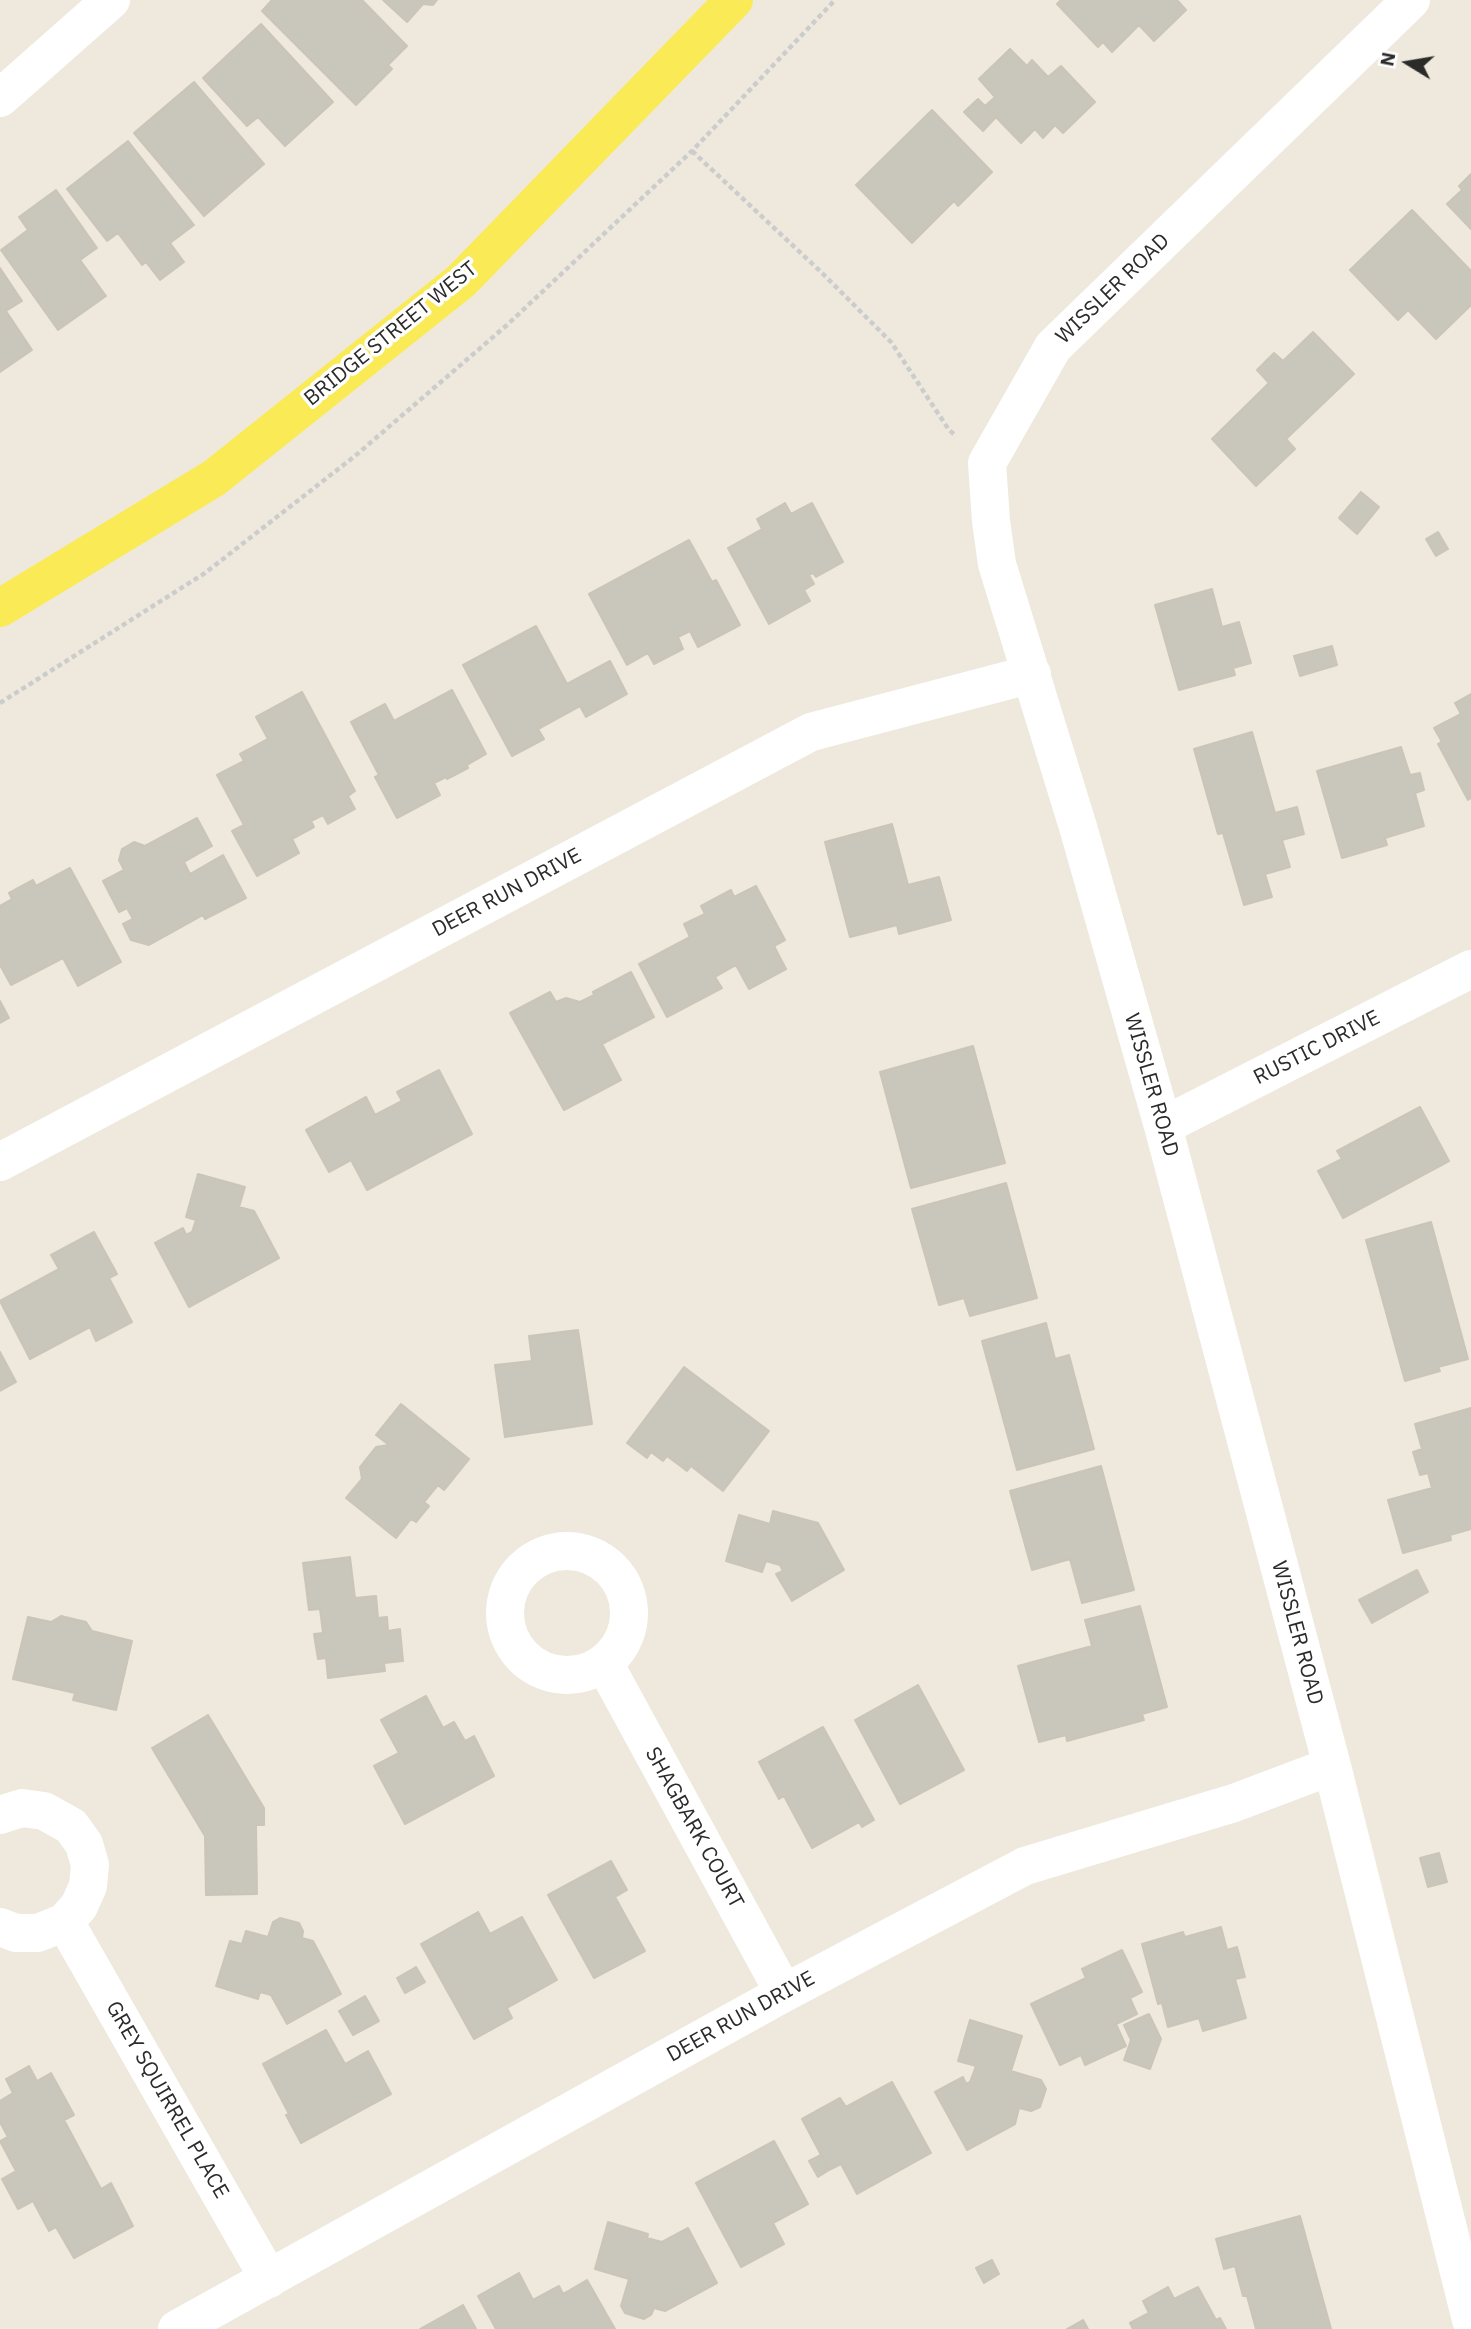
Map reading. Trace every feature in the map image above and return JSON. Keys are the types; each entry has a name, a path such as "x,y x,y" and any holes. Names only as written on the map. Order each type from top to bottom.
{"main road":[{"name":"BRIDGE STREET WEST","path":"0,608 214,478 461,281 734,0"}],"street":[{"path":"0,98 111,0"},
{"name":"WISSLER ROAD","path":"1410,0 1053,347 987,463 997,565 1032,674 1163,1126 1332,1766 1471,2320"},
{"name":"DEER RUN DRIVE","path":"0,1161 811,732 1032,674"},
{"name":"RUSTIC DRIVE","path":"1163,1126 1471,969"},
{"name":"SHAGBARK COURT","path":"604,1663 784,1993"},
{"name":"DEER RUN DRIVE","path":"177,2329 784,1993 1026,1866 1234,1803 1332,1766"},
{"path":"0,1815 22,1808 44,1811 71,1826 84,1844 90,1865 88,1886 79,1906 65,1922 38,1933 16,1933 0,1927"},
{"name":"GREY SQUIRREL PLACE","path":"65,1922 269,2279"}],"path":[{"path":"0,703 205,573 355,456 507,325 692,151 835,0"},
{"path":"692,151 891,342 949,430 987,463"}],"building":[{"path":"272,0 362,0 407,46 388,65 392,69 356,105 262,11"},
{"path":"383,0 437,0 433,5 423,4 407,22"},
{"path":"1061,0 1177,0 1186,10 1154,41 1139,25 1112,52 1103,42 1098,47 1057,4"},
{"path":"261,24 333,102 285,146 258,117 247,126 203,78"},
{"path":"1010,49 1027,66 1032,60 1048,77 1061,66 1095,102 1063,133 1055,125 1043,138 1035,129 1021,143 985,106 995,97 979,79"},
{"path":"194,82 264,164 204,216 134,133"},
{"path":"978,99 996,117 983,131 964,112"},
{"path":"932,110 992,172 958,206 954,201 912,243 856,185"},
{"path":"128,141 194,225 170,243 184,262 160,280 146,262 142,265 118,233 107,241 67,189"},
{"path":"1471,174 1471,229 1447,204 1462,190 1459,186"},
{"path":"56,190 97,248 80,260 106,296 58,330 1,250 28,230 19,217"},
{"path":"1412,210 1471,271 1471,305 1436,339 1408,310 1398,320 1350,270"},
{"path":"0,268 22,301 6,311 32,350 0,372"},
{"path":"1313,332 1354,374 1286,439 1295,449 1256,486 1212,439 1269,383 1257,370 1274,353 1283,361"},
{"path":"1361,492 1379,507 1357,534 1339,518"},
{"path":"785,503 791,514 812,503 843,562 816,577 813,573 809,575 814,584 804,590 810,601 769,624 728,548 762,529 757,519"},
{"path":"1438,532 1448,549 1436,556 1426,539"},
{"path":"689,540 712,582 716,580 740,625 698,647 690,631 678,637 683,649 654,664 648,653 627,665 589,594"},
{"path":"1212,589 1222,627 1239,622 1251,663 1233,668 1235,675 1179,690 1155,605"},
{"path":"536,626 567,684 610,661 627,694 586,717 580,706 538,729 544,739 512,756 463,665"},
{"path":"1332,646 1337,665 1300,676 1294,656"},
{"path":"452,690 486,754 467,765 468,768 434,783 440,795 397,818 375,777 379,775 351,722 385,704 394,721"},
{"path":"302,692 355,791 348,796 355,809 328,824 323,815 311,821 314,827 292,839 299,853 257,876 232,831 244,825 217,775 244,761 240,754 268,739 256,717"},
{"path":"1471,694 1471,798 1468,800 1438,744 1442,742 1434,728 1461,714 1455,703"},
{"path":"1252,732 1275,813 1297,807 1304,834 1282,840 1290,867 1265,874 1272,897 1244,905 1223,833 1218,834 1194,749"},
{"path":"1401,747 1410,775 1420,773 1424,790 1415,793 1424,826 1385,838 1387,845 1342,858 1317,771"},
{"path":"197,818 212,846 184,862 190,874 223,855 246,898 205,919 203,915 149,945 131,940 123,924 133,919 127,908 119,912 103,881 124,870 119,860 122,849 134,842 145,846"},
{"path":"892,824 908,885 939,877 951,920 899,934 897,925 850,937 825,842"},
{"path":"70,868 121,962 78,986 63,958 11,985 0,965 0,906 12,899 9,893 33,880 36,886"},
{"path":"756,886 785,940 774,946 786,969 749,989 736,965 715,977 722,988 667,1017 639,964 690,937 684,924 705,914 701,906 731,890 734,897"},
{"path":"631,972 654,1017 602,1044 621,1080 564,1110 510,1013 550,992 556,1002 566,998 580,1002"},
{"path":"0,1001 9,1018 0,1023"},
{"path":"973,1046 1005,1163 911,1188 880,1072"},
{"path":"439,1070 472,1134 367,1190 351,1160 329,1172 306,1130 366,1097 375,1115 402,1101 397,1092"},
{"path":"1420,1107 1449,1161 1343,1218 1318,1171 1342,1159 1337,1151"},
{"path":"198,1174 245,1187 239,1207 254,1211 279,1258 189,1307 155,1243 183,1228 186,1235 192,1232 196,1220 186,1217"},
{"path":"1006,1183 1037,1298 970,1316 964,1298 939,1305 912,1209"},
{"path":"1431,1222 1468,1359 1438,1367 1440,1371 1405,1381 1366,1240"},
{"path":"94,1232 117,1274 109,1278 132,1322 96,1341 90,1327 30,1359 0,1301 59,1269 51,1255"},
{"path":"1046,1323 1055,1359 1069,1355 1094,1449 1017,1470 982,1341"},
{"path":"578,1330 592,1424 505,1437 495,1365 532,1361 529,1336"},
{"path":"0,1352 16,1382 0,1391"},
{"path":"684,1367 769,1431 723,1491 691,1466 687,1471 667,1456 663,1461 651,1452 647,1458 627,1443"},
{"path":"401,1404 469,1459 444,1490 438,1485 424,1502 429,1506 416,1522 411,1519 396,1538 346,1498 362,1479 360,1467 376,1447 389,1445 376,1435"},
{"path":"1471,1408 1471,1529 1450,1535 1451,1540 1403,1553 1388,1500 1432,1488 1428,1473 1420,1475 1413,1452 1422,1449 1415,1424"},
{"path":"1101,1466 1134,1590 1082,1603 1070,1559 1032,1570 1010,1491"},
{"path":"773,1511 818,1523 844,1570 792,1601 776,1574 783,1571 780,1565 766,1561 762,1572 726,1561 739,1515 770,1524"},
{"path":"350,1557 355,1598 376,1596 378,1618 387,1617 388,1631 400,1629 403,1661 384,1663 385,1671 328,1678 326,1658 318,1659 314,1634 323,1633 320,1609 309,1610 303,1563"},
{"path":"1417,1570 1428,1592 1372,1623 1359,1600"},
{"path":"1140,1606 1167,1707 1142,1714 1144,1720 1067,1741 1066,1735 1039,1742 1018,1666 1092,1646 1085,1620"},
{"path":"61,1616 86,1622 92,1631 132,1641 116,1710 73,1700 75,1693 13,1679 28,1617 51,1622"},
{"path":"918,1685 964,1770 900,1804 855,1720"},
{"path":"426,1696 443,1728 454,1722 465,1741 474,1736 494,1776 405,1824 374,1766 399,1753 381,1720"},
{"path":"208,1715 264,1808 264,1825 256,1825 257,1894 206,1895 205,1836 152,1748"},
{"path":"823,1727 874,1820 862,1827 859,1822 812,1848 784,1796 779,1799 759,1762"},
{"path":"1439,1853 1447,1882 1428,1887 1420,1858"},
{"path":"611,1861 627,1890 615,1897 645,1951 594,1978 548,1895"},
{"path":"478,1912 490,1934 522,1917 557,1980 507,2008 512,2018 474,2039 421,1944"},
{"path":"280,1918 299,1923 303,1931 302,1938 313,1941 341,1994 287,2024 271,1995 260,1992 258,1999 216,1986 230,1941 242,1944 246,1931 268,1937 273,1922"},
{"path":"1221,1927 1227,1950 1237,1947 1245,1977 1235,1979 1246,2018 1203,2031 1199,2018 1168,2027 1162,2003 1158,2004 1142,1944 1183,1932 1185,1937"},
{"path":"1122,1950 1142,1992 1130,1998 1137,2014 1116,2024 1126,2046 1085,2065 1081,2055 1060,2065 1031,2004 1086,1978 1082,1969"},
{"path":"416,1967 425,1982 405,1993 397,1978"},
{"path":"365,1996 379,2021 353,2035 339,2011"},
{"path":"1149,2014 1161,2039 1150,2069 1124,2060 1131,2040 1124,2025"},
{"path":"970,2020 1022,2036 1011,2071 1041,2080 1046,2089 1040,2107 1031,2111 1019,2108 1015,2124 967,2150 935,2092 963,2077 966,2084 970,2082 976,2066 958,2061"},
{"path":"326,2030 345,2064 368,2051 391,2094 301,2143 263,2064"},
{"path":"29,2066 37,2081 51,2073 74,2115 64,2120 101,2189 111,2183 133,2226 74,2258 56,2227 49,2231 33,2201 18,2209 2,2179 16,2171 0,2141 8,2137 0,2122 0,2101 13,2093 6,2079"},
{"path":"892,2082 931,2153 857,2194 841,2164 829,2170 802,2119 840,2098 846,2107"},
{"path":"774,2141 808,2204 773,2223 784,2244 741,2267 696,2183"},
{"path":"821,2155 829,2170 818,2177 809,2161"},
{"path":"1300,2216 1331,2329 1256,2329 1235,2266 1224,2269 1216,2239"},
{"path":"608,2222 648,2234 647,2238 662,2242 688,2228 717,2283 665,2311 654,2308 651,2315 644,2319 625,2313 621,2306 629,2279 595,2269"},
{"path":"992,2260 999,2274 984,2283 976,2268"},
{"path":"519,2273 533,2300 559,2286 563,2294 587,2280 615,2329 496,2329 478,2296"},
{"path":"1168,2287 1174,2299 1198,2287 1216,2320 1220,2318 1226,2329 1133,2329 1130,2323 1149,2313 1143,2301"},
{"path":"463,2305 476,2329 420,2329"},
{"path":"1083,2320 1088,2329 1067,2329"}]}
